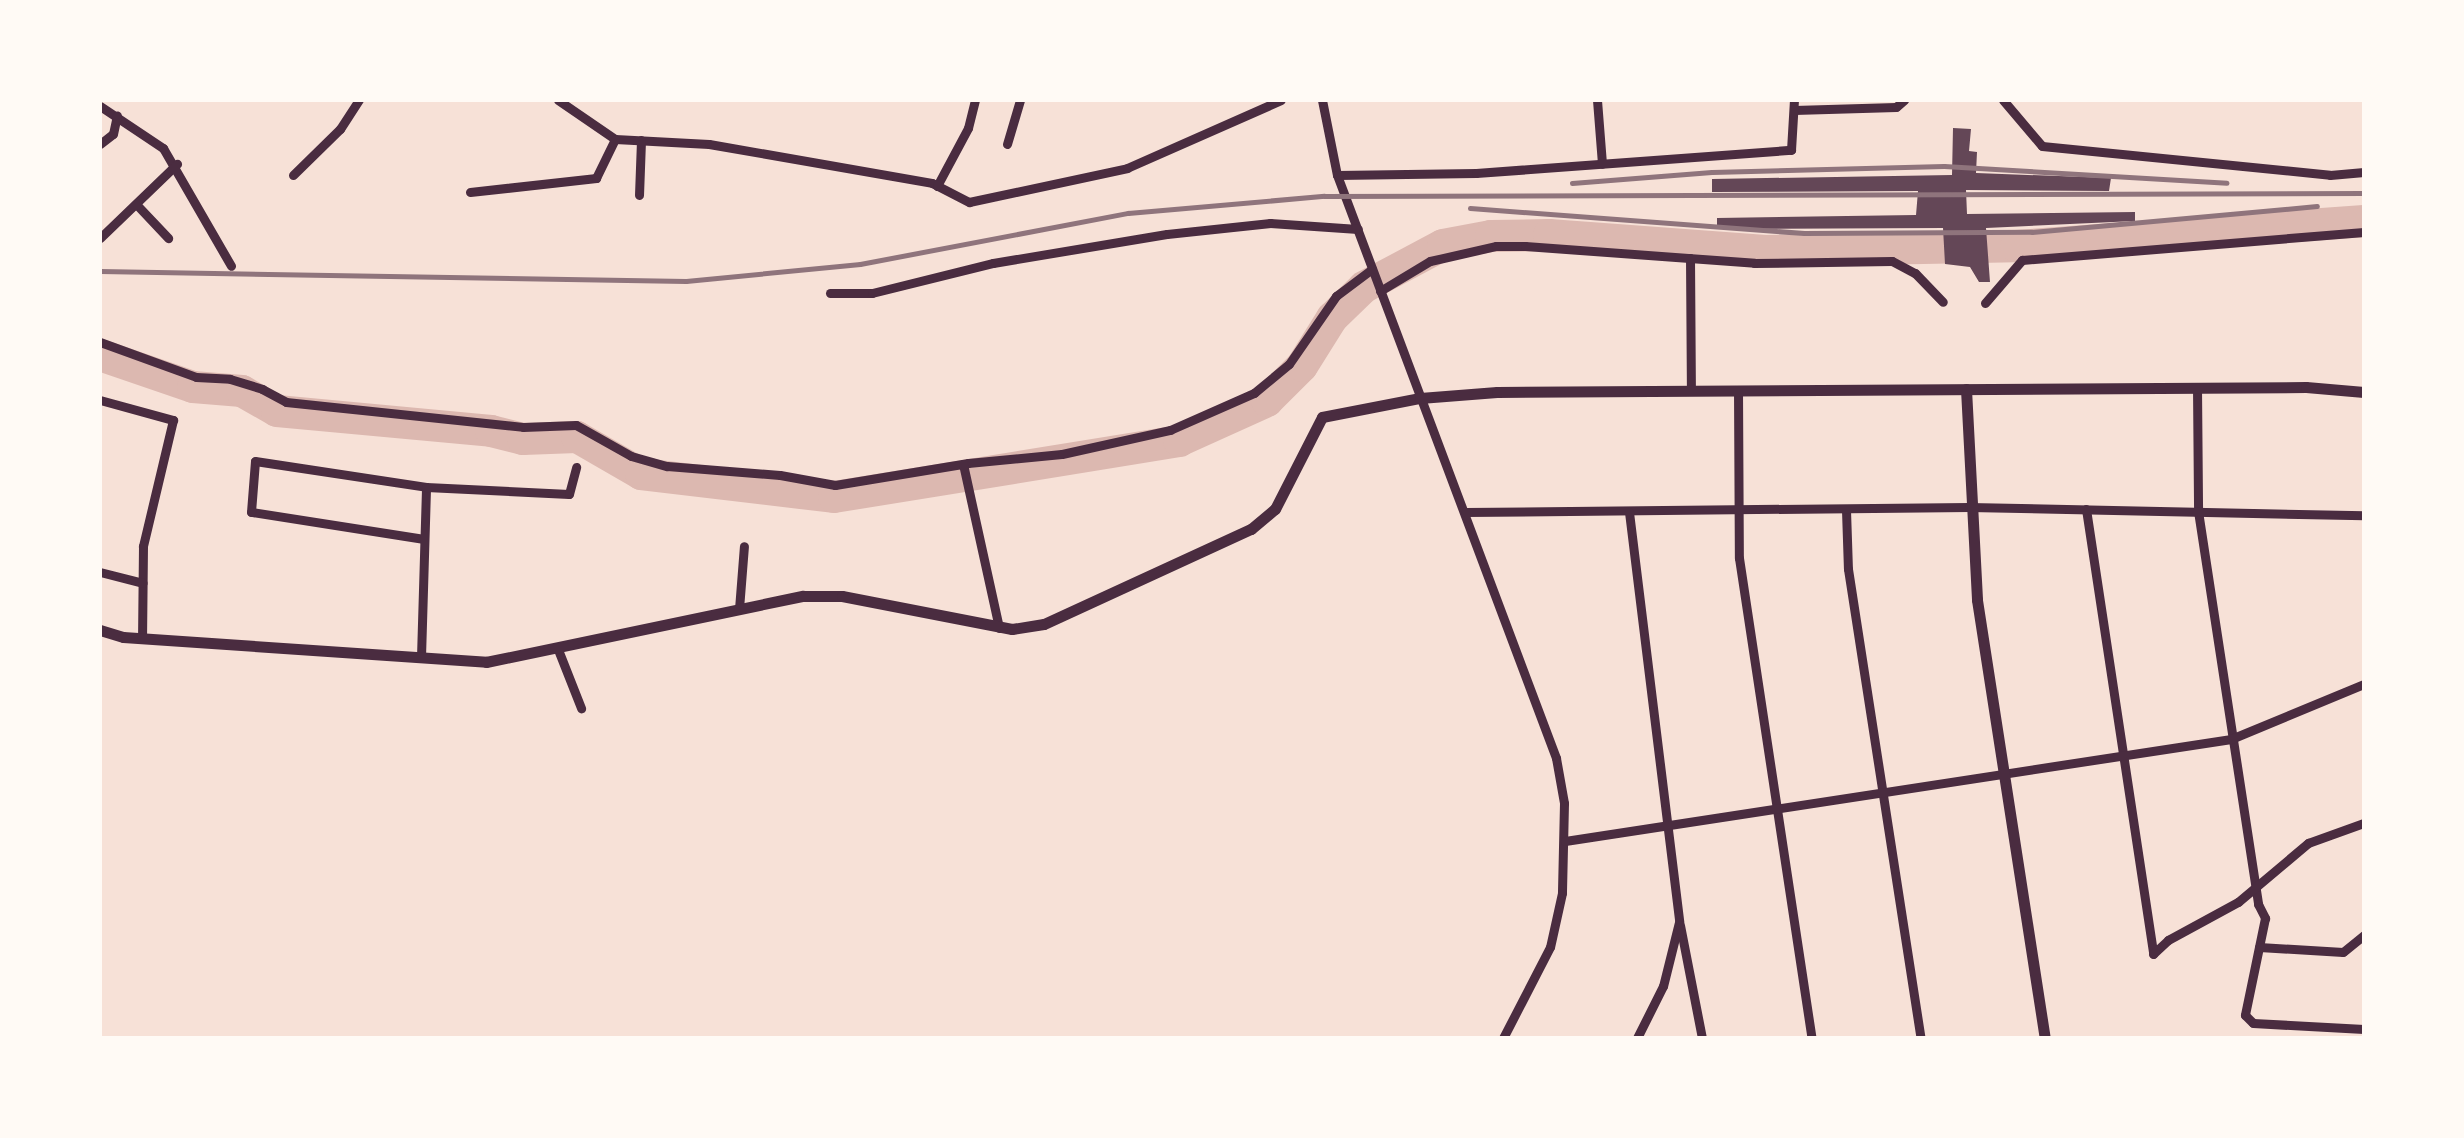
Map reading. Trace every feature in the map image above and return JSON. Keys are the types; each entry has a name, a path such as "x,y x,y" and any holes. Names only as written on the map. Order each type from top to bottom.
{"street":[{"path":"293,175 340,129 358,100"},
{"path":"558,100 615,139 709,144 938,186 969,202 985,202 1127,168 1281,100"},
{"path":"938,186 968,128 976,100"},
{"path":"1007,144 1020,100"},
{"path":"1322,100 1337,175 1544,717 1556,758 1565,842 1562,894 1550,946 1503,1038"},
{"path":"1597,100 1602,164"},
{"path":"1337,175 1476,174 1791,150 1794,105 1896,107 1904,100"},
{"path":"2003,100 2042,146 2330,175 2364,172"},
{"path":"100,106 163,148 177,164 208,231 231,266"},
{"path":"100,144 113,134 117,116"},
{"path":"470,192 596,178 615,139"},
{"path":"640,194 641,140"},
{"path":"100,238 177,164"},
{"path":"136,204 168,238"},
{"path":"830,293 872,293 993,263 1168,234 1270,223 1358,229"},
{"path":"1985,304 2022,260 2364,232"},
{"path":"1380,291 1430,261 1496,246 1754,263 1892,261 1916,274 1943,302"},
{"path":"1690,258 1691,391"},
{"path":"100,342 196,377 230,379 262,388 286,402 523,427 576,425 631,456 666,466 780,475 835,486 963,464 1062,454 1170,430 1254,394 1289,364 1336,296 1372,269"},
{"path":"100,630 142,638 486,662 803,596 842,596 999,628 1044,624 1250,529 1275,509 1322,417 1420,398 1738,390 2306,387 2364,392"},
{"path":"2197,388 2198,510 2255,885 2265,918 2245,1015 2252,1023 2364,1029"},
{"path":"1966,389 1969,507 1977,600 2044,1038"},
{"path":"1738,390 1739,511 1746,618 1812,1038"},
{"path":"100,400 173,420 144,546 142,638"},
{"path":"424,539 250,512 255,461 426,487 570,494 576,466"},
{"path":"963,464 999,628"},
{"path":"421,657 426,487"},
{"path":"1465,512 1969,507 2364,515"},
{"path":"2086,509 2153,954 2168,940 2238,902 2308,843 2364,823"},
{"path":"1846,510 1848,569 1921,1038"},
{"path":"1629,512 1679,922 1702,1038"},
{"path":"739,609 744,546"},
{"path":"100,572 143,583"},
{"path":"557,647 581,708"},
{"path":"1565,842 2232,738 2364,684"},
{"path":"1637,1038 1663,986 1679,922"},
{"path":"2259,947 2343,952 2364,935"}],"building":[{"path":"1953,128 1971,129 1969,151 1977,152 1976,173 2111,178 2109,191 1966,190 1967,214 2135,212 2135,221 1986,228 1990,282 1979,282 1970,267 1945,264 1943,228 1717,229 1717,218 1916,215 1918,191 1712,192 1712,179 1952,175"}],"waterway":[{"path":"100,355 193,387 242,391 277,411 491,431 523,439 577,437 641,474 834,497 1179,441 1267,401 1302,366 1332,318 1364,287 1443,245 1491,236 1549,235 1765,251 2016,246 2364,221"}],"railway":[{"path":"1572,183 1712,172 1944,166 2226,183"},
{"path":"100,271 686,281 860,264 1128,213 1324,196 2364,193"},
{"path":"1470,208 1804,233 2032,232 2317,206"}]}
